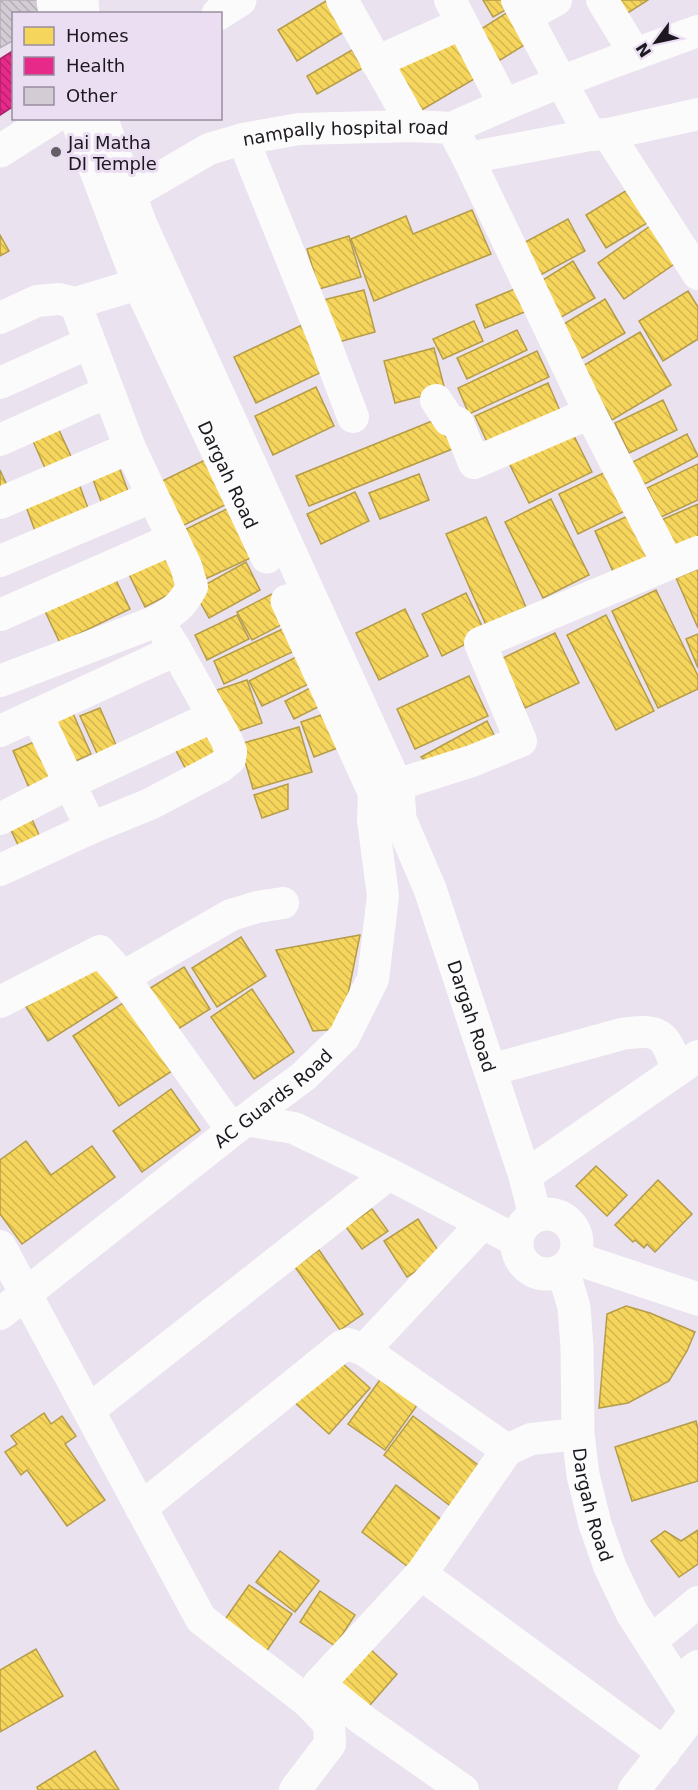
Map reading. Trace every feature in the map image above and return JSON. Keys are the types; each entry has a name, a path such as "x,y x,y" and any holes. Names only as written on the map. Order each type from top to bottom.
{"main road":[{"path":"221,12 240,0"},
{"path":"0,151 49,120"},
{"name":"Dargah Road","path":"77,120 139,284 400,819 430,889 525,1176 526,1228"},
{"name":"Dargah Road","path":"102,120 141,225 385,789"},
{"path":"568,1264 577,1240 569,1223 553,1214 526,1228 521,1259 528,1266 545,1274 568,1264 698,1299"},
{"name":"Dargah Road","path":"568,1264 578,1347 578,1434 583,1475 603,1545 632,1613 651,1641 687,1675 697,1714"}],"street":[{"path":"342,0 413,126"},
{"path":"556,0 522,8 561,81 698,273"},
{"path":"602,0 635,54"},
{"path":"376,62 456,12 504,104"},
{"path":"452,128 561,81 698,30"},
{"name":"nampally hospital road","path":"130,195 209,149 243,139 299,129 413,126 452,128 468,158 698,114"},
{"path":"243,139 353,417"},
{"path":"468,158 590,413 668,564"},
{"path":"0,318 37,301 59,299 75,303 139,284"},
{"path":"0,681 157,621 172,613 185,601 192,587 186,566 130,448 75,303"},
{"path":"0,383 89,343"},
{"path":"0,440 107,392"},
{"path":"436,400 449,420 458,423 474,463 590,413"},
{"path":"0,503 130,448"},
{"path":"0,561 152,497"},
{"path":"0,615 173,539"},
{"path":"385,789 472,761 521,741 480,643 698,552"},
{"path":"0,870 150,804 220,767 230,759 231,751 226,739 157,621"},
{"path":"0,731 176,650"},
{"path":"37,715 92,828"},
{"path":"0,819 70,783 212,717"},
{"name":"AC Guards Road","path":"0,1314 304,1076 344,1037 373,979 382,896 373,820 385,789"},
{"path":"123,977 231,915 257,907 283,903"},
{"path":"0,1002 100,951 239,1125 294,1128 389,1174 482,1224 526,1228"},
{"path":"490,1070 622,1034 641,1031 654,1032 687,1063 525,1176"},
{"path":"89,1410 389,1174"},
{"path":"364,1350 482,1224"},
{"path":"0,1246 201,1619 313,1693 363,1720 464,1790"},
{"path":"141,1508 342,1346 348,1344 364,1350 507,1450"},
{"path":"313,1693 422,1574 507,1450 531,1439 578,1434"},
{"path":"422,1574 664,1753"},
{"path":"651,1641 696,1608"},
{"path":"295,1790 330,1744 329,1724 313,1693"},
{"path":"634,1790 697,1714"}],"building: Homes":[{"path":"483,0 511,0 514,5 493,17"},
{"path":"613,0 648,0 623,16"},
{"path":"326,1 344,32 297,61 278,30"},
{"path":"514,8 534,39 497,62 478,31"},
{"path":"461,29 486,72 420,111 394,68"},
{"path":"352,50 363,68 317,94 307,76"},
{"path":"637,184 657,217 606,248 586,215"},
{"path":"472,210 491,254 374,301 351,239 406,216 413,234"},
{"path":"568,219 585,251 533,279 516,247"},
{"path":"657,221 683,258 624,299 598,263"},
{"path":"0,235 9,251 0,256"},
{"path":"349,236 361,277 319,289 307,249"},
{"path":"573,261 595,298 556,320 538,283"},
{"path":"517,288 527,311 485,328 476,305"},
{"path":"364,290 375,332 335,343 323,300"},
{"path":"688,291 698,307 698,339 663,361 639,321"},
{"path":"605,299 625,333 574,363 554,330"},
{"path":"474,321 483,341 443,359 433,339"},
{"path":"302,325 324,371 256,403 234,357"},
{"path":"517,330 527,350 467,379 457,358"},
{"path":"640,332 671,385 612,420 581,367"},
{"path":"434,348 445,390 395,403 384,361"},
{"path":"537,351 549,377 469,414 458,388"},
{"path":"548,383 561,413 489,446 475,416"},
{"path":"316,387 334,426 273,455 255,416"},
{"path":"663,400 677,430 629,453 615,423"},
{"path":"442,417 455,448 309,506 296,476"},
{"path":"568,424 592,472 529,503 505,455"},
{"path":"58,428 75,465 49,477 32,439"},
{"path":"687,434 698,456 639,487 627,465"},
{"path":"211,457 233,501 174,530 152,486"},
{"path":"698,464 698,500 661,517 647,488"},
{"path":"119,467 132,502 105,512 92,477"},
{"path":"612,469 631,508 578,534 559,494"},
{"path":"0,470 10,492 0,497"},
{"path":"419,474 429,500 380,519 369,493"},
{"path":"78,481 92,519 38,539 24,501"},
{"path":"355,492 369,521 321,544 307,514"},
{"path":"551,499 589,575 543,598 505,522"},
{"path":"237,504 261,553 197,583 174,535"},
{"path":"698,504 698,539 672,551 659,521"},
{"path":"630,515 651,560 615,576 595,531"},
{"path":"486,517 526,607 486,625 446,534"},
{"path":"166,547 185,586 145,607 125,566"},
{"path":"246,562 260,590 209,618 194,591"},
{"path":"698,569 698,628 676,578"},
{"path":"112,572 130,609 60,643 43,607"},
{"path":"656,590 698,676 698,689 658,708 612,611"},
{"path":"466,593 486,634 442,656 422,614"},
{"path":"272,594 287,622 252,640 237,612"},
{"path":"405,609 428,656 379,680 356,633"},
{"path":"237,615 249,639 207,660 195,635"},
{"path":"606,615 654,711 616,730 567,635"},
{"path":"291,625 301,648 224,684 214,661"},
{"path":"555,633 579,683 525,708 501,659"},
{"path":"698,634 698,668 686,639"},
{"path":"300,655 313,682 262,706 249,681"},
{"path":"469,676 488,716 415,749 397,709"},
{"path":"247,680 262,723 233,733 217,690"},
{"path":"316,685 326,703 294,719 285,701"},
{"path":"100,708 120,754 101,762 80,716"},
{"path":"71,709 91,754 67,765 47,720"},
{"path":"327,713 340,747 314,757 301,722"},
{"path":"487,721 495,737 432,767 421,757"},
{"path":"202,725 221,763 191,779 171,741"},
{"path":"299,727 312,772 253,789 240,744"},
{"path":"41,739 58,778 30,790 13,751"},
{"path":"288,784 288,809 262,818 254,795"},
{"path":"27,808 44,846 23,855 5,818"},
{"path":"360,935 341,1029 313,1031 276,950"},
{"path":"241,937 266,976 217,1007 192,968"},
{"path":"97,962 119,996 48,1041 26,1007"},
{"path":"184,967 210,1009 170,1034 144,992"},
{"path":"252,989 294,1052 254,1079 211,1017"},
{"path":"132,997 178,1067 119,1106 73,1036"},
{"path":"171,1089 200,1130 142,1172 113,1131"},
{"path":"26,1141 51,1175 92,1146 115,1177 22,1244 0,1214 0,1160"},
{"path":"596,1166 627,1195 607,1216 576,1186"},
{"path":"658,1180 692,1214 655,1252 647,1244 644,1248 635,1240 633,1242 615,1225"},
{"path":"372,1209 388,1231 362,1249 346,1227"},
{"path":"418,1219 441,1255 407,1277 384,1241"},
{"path":"319,1250 363,1314 340,1330 295,1267"},
{"path":"626,1306 650,1313 695,1332 687,1351 669,1381 628,1403 599,1408 607,1314"},
{"path":"333,1355 370,1388 329,1434 293,1401"},
{"path":"382,1377 418,1404 385,1450 348,1424"},
{"path":"44,1413 51,1424 62,1416 76,1436 65,1444 105,1500 67,1526 27,1470 21,1475 5,1452 17,1444 11,1436"},
{"path":"413,1416 482,1468 453,1508 384,1455"},
{"path":"696,1421 698,1481 632,1501 615,1447"},
{"path":"396,1485 450,1526 415,1572 362,1532"},
{"path":"698,1530 698,1564 679,1577 651,1541 665,1531 681,1541"},
{"path":"280,1551 319,1581 295,1612 256,1582"},
{"path":"249,1585 292,1614 264,1655 221,1625"},
{"path":"320,1591 355,1615 335,1646 300,1622"},
{"path":"369,1648 397,1674 364,1712 335,1686"},
{"path":"36,1649 63,1696 0,1732 0,1670"},
{"path":"95,1751 119,1790 38,1790 37,1787"}],"building: Health":[{"path":"12,51 12,107 0,115 0,59"}],"building: Other":[{"path":"0,0 43,0 50,12 12,12 12,41 0,48"}],"place":[{"name":"Jai Matha DI Temple","path":"56,152"}]}
